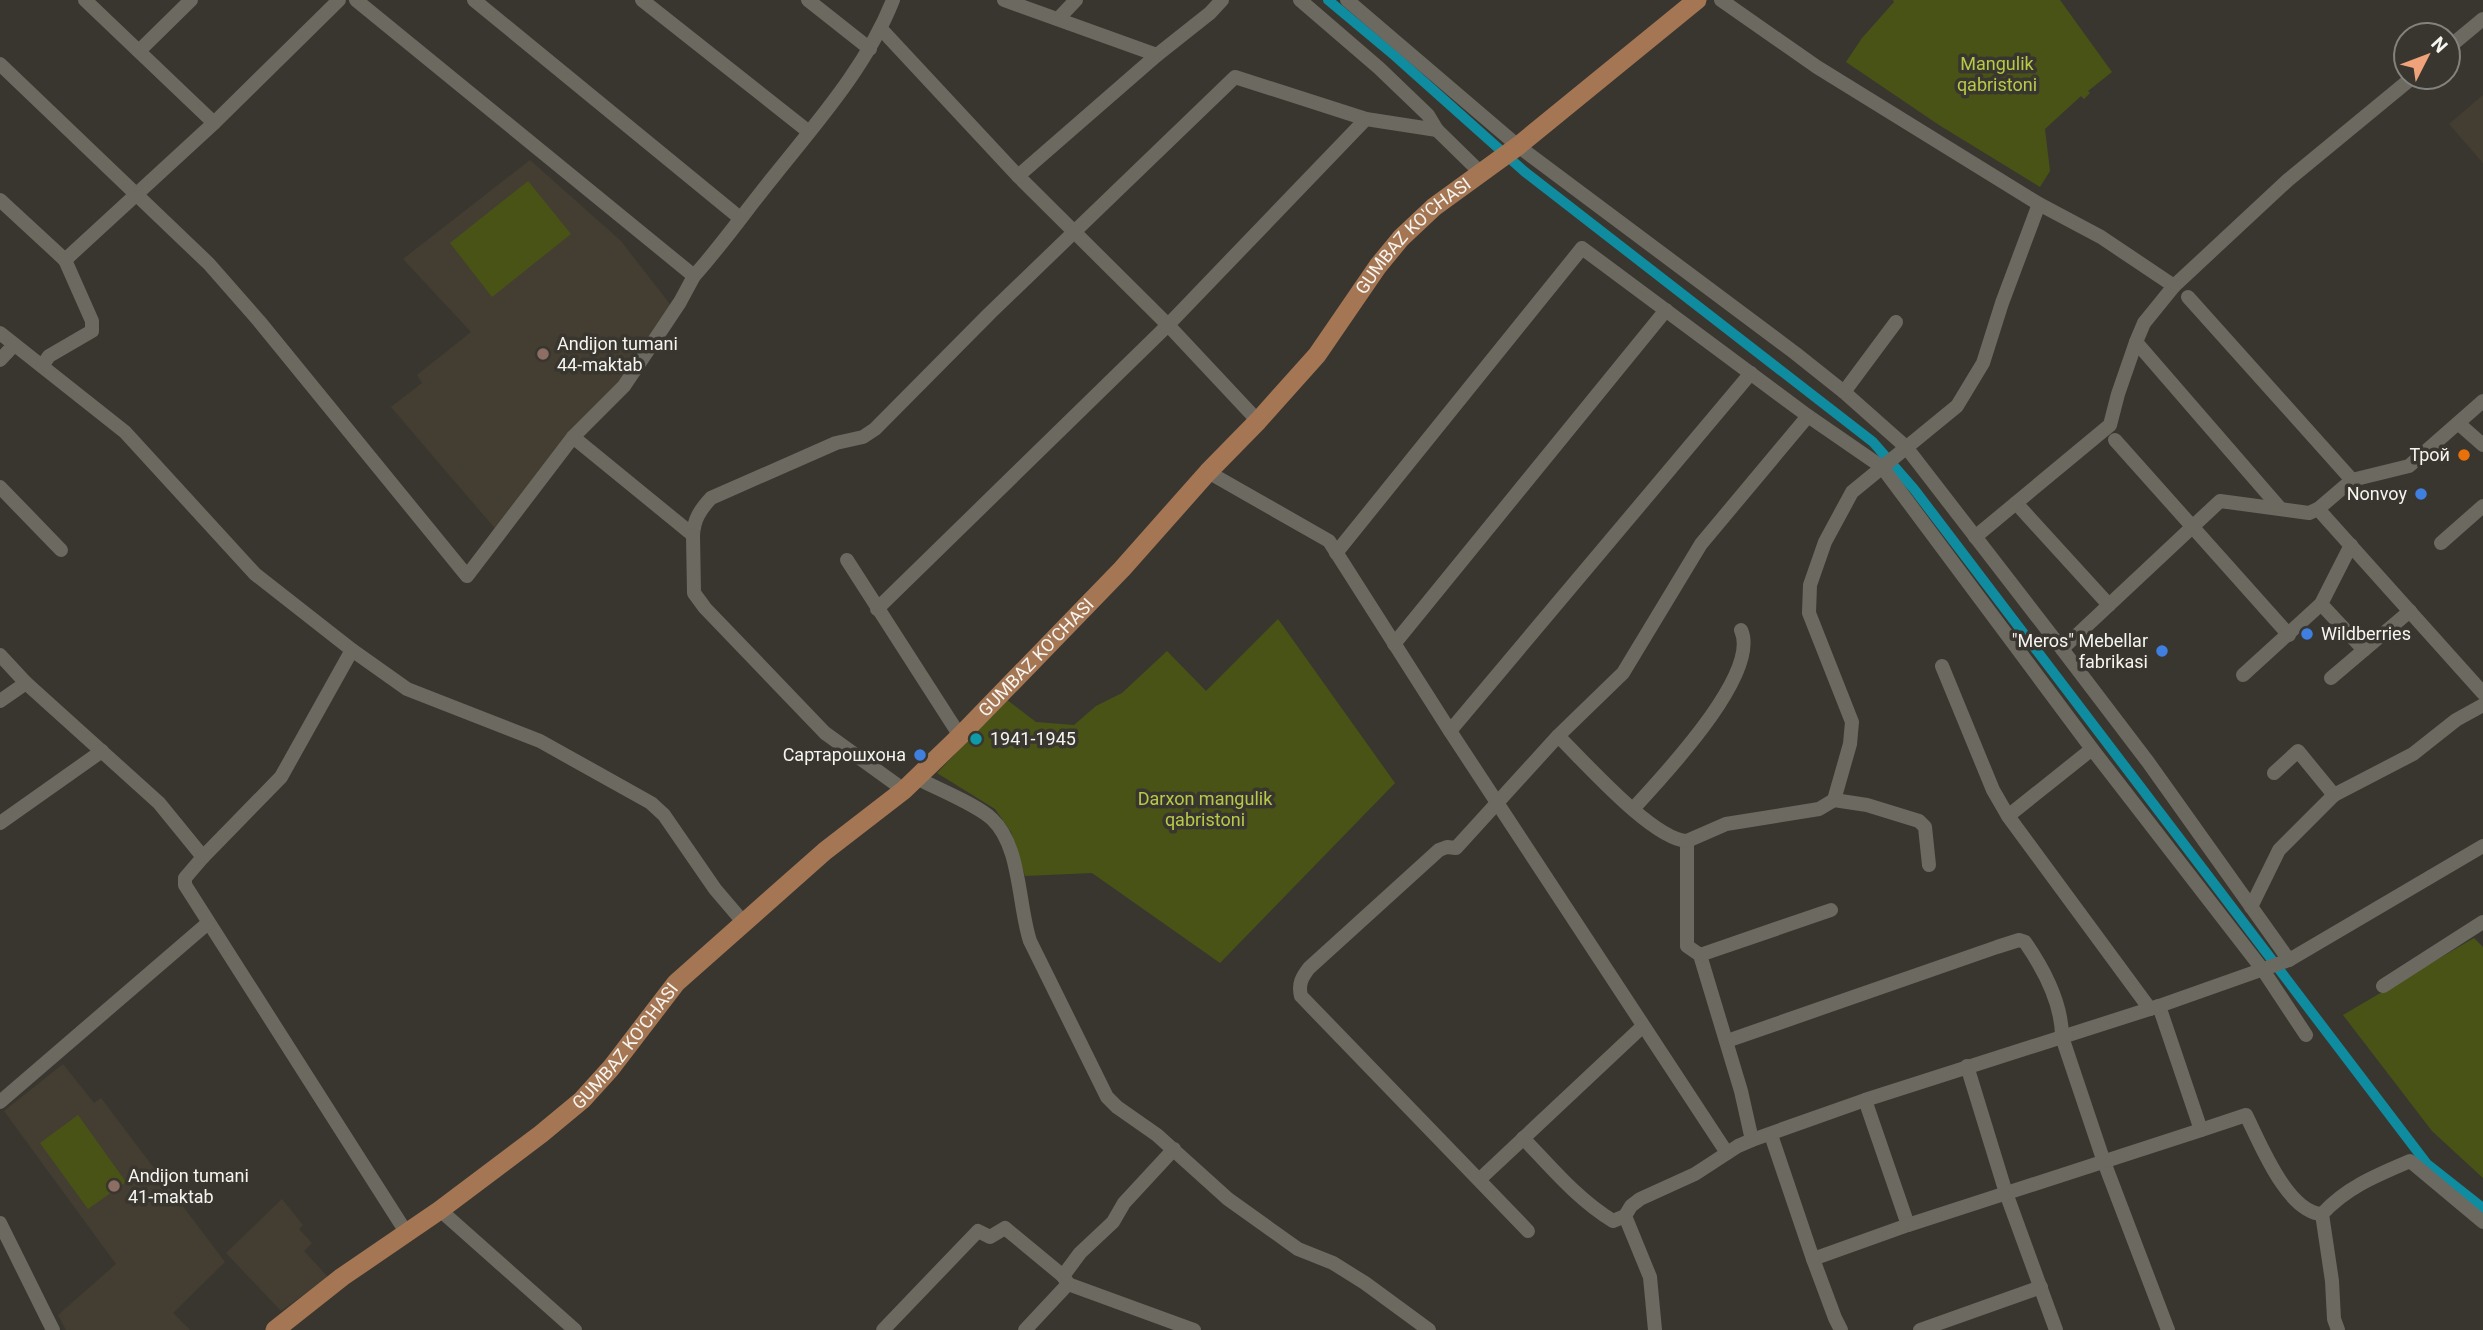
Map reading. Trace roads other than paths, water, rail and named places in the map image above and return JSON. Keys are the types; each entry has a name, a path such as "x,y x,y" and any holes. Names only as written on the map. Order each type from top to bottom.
{"main road":[{"name":"GUMBAZ KO'CHASI","path":"275,1330 342,1277 440,1210 582,1100 611,1068 676,983 825,851 910,784 1122,569 1317,355 1378,266 1401,238 1434,207 1518,146 1688,3"}],"street":[{"path":"85,0 214,123"},
{"path":"139,51 191,0"},
{"path":"65,260 214,123 339,0"},
{"path":"356,0 694,276"},
{"path":"474,0 740,218"},
{"path":"642,0 809,132"},
{"path":"808,0 870,49"},
{"path":"0,64 209,264 259,321 467,576 573,437 624,386 680,302 694,276 809,132 870,49 882,30 893,0"},
{"path":"1004,0 1157,55"},
{"path":"1058,19 1076,0"},
{"path":"1018,176 1222,0"},
{"path":"1300,0 1379,68 1428,115 1437,130 1488,167"},
{"path":"1347,0 1518,146 1844,392 1903,449 1975,537 2148,762 2289,960"},
{"path":"1721,0 1817,67 2039,204 2101,237 2174,286"},
{"path":"2462,36 2483,19"},
{"path":"882,30 1018,176 1168,324 1258,421"},
{"path":"1429,1330 1333,1263 1298,1249 1227,1199 1174,1149 1117,1107 1099,1084 1030,941 1023,921 1016,870 999,826 984,813 910,784 825,733 705,608 694,593 693,535 694,522 711,498 836,443 863,437 875,429 1075,230 1236,77 1366,119 1437,130"},
{"path":"1975,537 2110,425 2144,324 2174,286 2288,180 2396,91"},
{"path":"877,609 1168,324 1366,119"},
{"path":"0,200 65,260 92,321 92,331 49,356 42,366"},
{"path":"1834,800 1850,744 1852,722 1809,613 1810,585 1825,542 1852,492 1957,406 1983,363 2039,204"},
{"path":"1336,553 1584,244 1666,310 1808,416 1885,464 2092,749 2263,970 2306,1035"},
{"path":"2188,298 2353,480"},
{"path":"1394,644 1666,310"},
{"path":"1844,392 1896,322"},
{"path":"0,333 125,432 255,573 352,650 407,688 540,741 651,803 664,815 715,889 744,923"},
{"path":"2136,342 2279,507"},
{"path":"0,360 14,345"},
{"path":"1450,731 1751,373"},
{"path":"2062,649 2220,501 2309,513 2318,509 2353,480 2409,466 2483,401"},
{"path":"1528,1231 1301,996 1299,989 1303,976 1318,959 1439,850 1455,848 1558,736 1623,673 1701,544 1808,416"},
{"path":"2458,423 2483,445"},
{"path":"573,437 693,535"},
{"path":"2115,440 2289,635"},
{"path":"1208,472 1329,541 1496,802 1727,1153"},
{"path":"0,487 61,550"},
{"path":"2015,503 2109,605"},
{"path":"2441,542 2483,506"},
{"path":"2318,509 2483,693"},
{"path":"2243,675 2321,604 2351,545"},
{"path":"847,560 960,736"},
{"path":"2321,604 2364,650"},
{"path":"2331,678 2410,611"},
{"path":"1633,809 1697,737 1738,674 1745,649 1741,630"},
{"path":"352,650 281,777 203,857 185,878 185,885 406,1232"},
{"path":"0,655 26,683 159,803 203,857"},
{"path":"1942,666 1993,790 2008,816 2154,1007 2201,1130"},
{"path":"0,701 26,683"},
{"path":"2251,907 2279,850 2334,795 2413,754 2456,720 2483,705"},
{"path":"1558,736 1633,809 1670,837 1687,841 1726,824 1819,809 1834,800 1867,805 1919,821 1926,831 1929,865"},
{"path":"2008,816 2092,749"},
{"path":"0,823 102,751"},
{"path":"2274,774 2298,751 2334,795"},
{"path":"1687,841 1686,939 1690,949 1700,955 1727,1041 1752,1140"},
{"path":"1522,1138 1586,1202 1613,1221 1625,1216 1631,1206 1640,1199 1695,1174 1752,1140 2289,960 2482,849"},
{"path":"1700,955 1831,910"},
{"path":"2383,986 2483,922"},
{"path":"0,1102 208,923"},
{"path":"1727,1041 2019,940 2025,942 2051,989 2062,1025 2062,1037 2104,1162 2168,1330"},
{"path":"1480,1179 1643,1026"},
{"path":"1967,1066 2006,1193 2056,1330"},
{"path":"1865,1100 1908,1225"},
{"path":"1813,1259 1908,1225 2246,1115 2271,1165 2294,1199 2309,1210 2322,1214"},
{"path":"1771,1135 1813,1259 1841,1330"},
{"path":"1025,1330 1066,1280 1080,1252 1113,1222 1124,1203 1174,1149"},
{"path":"2322,1214 2334,1201 2367,1179 2410,1161 2483,1222"},
{"path":"440,1210 575,1330"},
{"path":"2322,1214 2332,1281 2334,1319 2338,1330"},
{"path":"1625,1216 1650,1278 1655,1330"},
{"path":"0,1223 53,1330"},
{"path":"883,1330 978,1231 990,1237 1005,1228 1066,1280 1170,1327 1194,1330"},
{"path":"1920,1330 2040,1287"}],"waterway":[{"path":"1328,0 1525,172 1873,442 1914,489 2427,1164 2483,1208"}],"place":[{"name":"Andijon tumani 44-maktab","path":"543,354"},
{"name":"Трой","path":"2464,455"},
{"name":"Nonvoy","path":"2421,494"},
{"name":"Wildberries","path":"2307,634"},
{"name":"\"Meros\" Mebellar fabrikasi","path":"2162,651"},
{"name":"1941-1945","path":"976,739"},
{"name":"Сартарошхона","path":"920,755"},
{"name":"Andijon tumani 41-maktab","path":"114,1186"}],"park label":[{"name":"Mangulik qabristoni","path":"1997,74"},
{"name":"Darxon mangulik qabristoni","path":"1205,809"}]}
